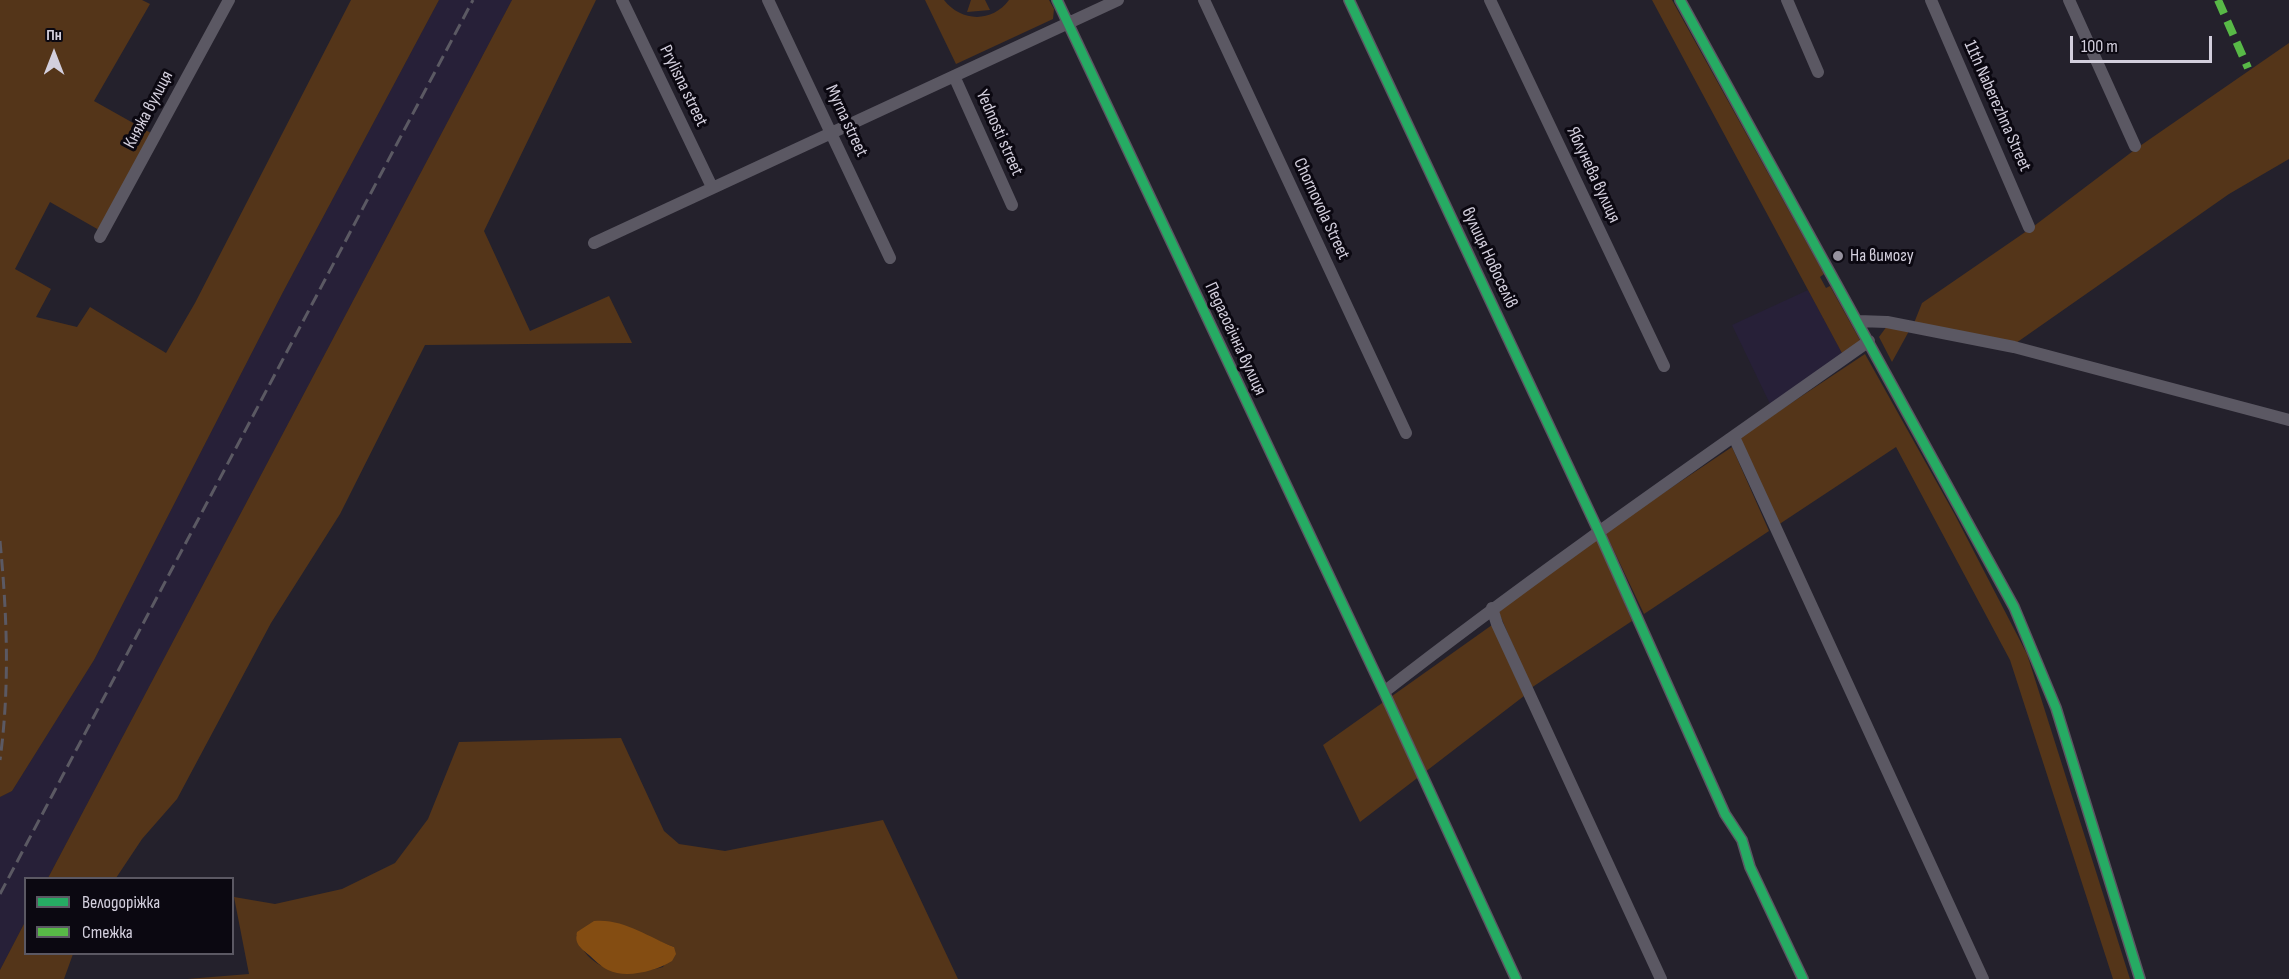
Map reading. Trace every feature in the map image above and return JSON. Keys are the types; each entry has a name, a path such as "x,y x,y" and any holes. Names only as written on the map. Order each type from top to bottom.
{"street":[{"name":"Княжа вулиця","path":"100,237 229,0"},
{"name":"Prylisna street","path":"622,0 712,187"},
{"name":"Myrna street","path":"768,0 890,258"},
{"name":"Педагогічна вулиця","path":"1057,0 1384,692 1516,979"},
{"path":"594,243 1118,0"},
{"name":"Chornovola Street","path":"1204,0 1406,433"},
{"name":"вулиця Новоселів","path":"1349,0 1598,530 1725,813 1742,840 1750,867 1803,979"},
{"name":"Яблунева вулиця","path":"1490,0 1664,366"},
{"path":"1680,0 2014,607 2035,652 2056,708 2140,979"},
{"path":"1786,0 1818,72"},
{"name":"11th Naberezhna Street","path":"1931,0 2030,226"},
{"path":"2069,0 2135,146"},
{"name":"Yednosti street","path":"954,76 1012,205"},
{"path":"1858,321 1887,322 2014,347 2289,420"},
{"path":"1384,692 1598,530 1869,341"},
{"path":"1734,437 1983,979"},
{"path":"1492,608 1497,624 1661,979"}],"shaded area":[{"path":"0,0 142,0 150,4 94,101 151,133 99,230 50,202 15,269 51,289 36,317 77,327 90,307 166,353 195,303 351,0 439,0 283,292 94,660 12,791 0,797"},
{"path":"439,0 512,0 49,877 24,877 24,924 0,970 0,797 12,791 94,660 283,292"},
{"path":"512,0 596,0 484,231 530,331 609,296 632,343 425,345 340,514 271,623 177,799 142,839 117,877 49,877"},
{"path":"925,0 944,0 959,13 977,17 994,13 1009,0 1049,0 1054,9 1053,19 956,64"},
{"path":"971,0 985,0 990,10 967,12"},
{"path":"1652,0 1672,0 1824,274 1820,277 1826,288 1830,286 1861,342 1843,355"},
{"path":"2289,43 2289,159 2229,194 2016,343 1914,323 1922,303 2034,226 2137,148"},
{"path":"1808,290 1843,355 1771,406 1732,325"},
{"path":"1887,326 1909,331 1892,362 1879,337"},
{"path":"1865,354 1955,515 2027,654 2130,979 2113,979 2010,660 1896,447 1778,525 1740,437"},
{"path":"1732,447 1769,531 1644,614 1605,532"},
{"path":"1597,538 1632,621 1531,688 1497,608"},
{"path":"1492,625 1524,696 1360,822 1323,745"},
{"path":"621,738 664,831 679,844 725,851 883,820 958,979 187,979 249,974 234,897 275,904 342,889 395,863 428,819 459,742","holes":["641,934 674,947 663,967 624,971 600,965 590,958 576,935"]},
{"path":"594,921 615,922 635,929 674,947 676,954 672,961 649,971 632,974 615,973 600,965 577,943 577,932"},
{"path":"24,924 24,955 73,955 64,979 0,979 0,970"}],"railway":[{"path":"0,894 473,0"},
{"path":"0,541 6,650 5,705 0,760"}],"marked path":[{"path":"2218,0 2248,68"}],"cycle path":[{"path":"1057,0 1384,692 1516,979"},
{"path":"1349,0 1598,530 1725,814 1742,840 1750,867 1803,979"},
{"path":"1680,0 2014,607 2056,708 2140,979"}],"place":[{"name":"На вимогу","path":"1838,256"}]}
